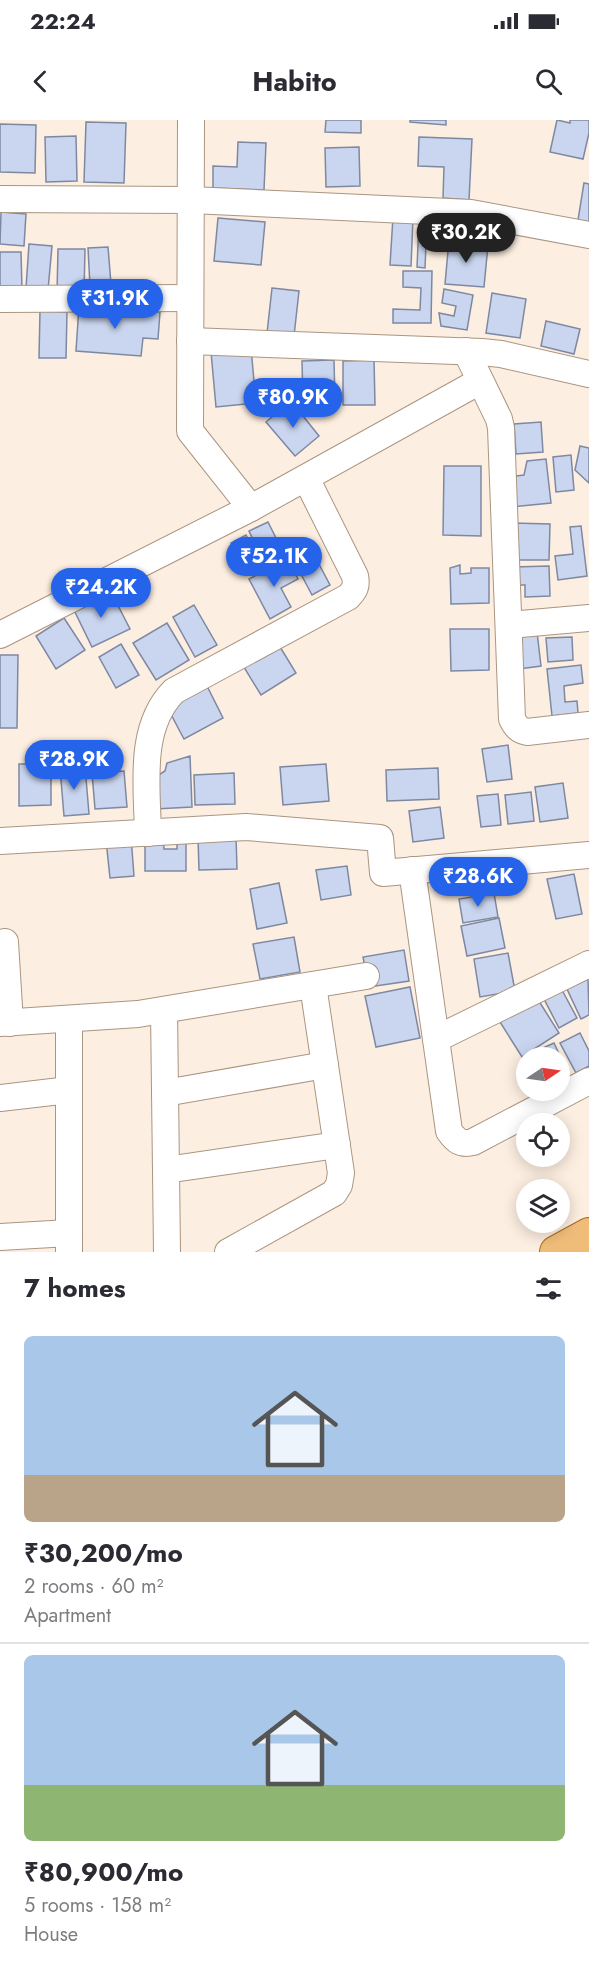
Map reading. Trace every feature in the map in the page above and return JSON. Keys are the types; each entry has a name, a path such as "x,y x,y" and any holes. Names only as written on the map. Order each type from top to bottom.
{"main road":[{"path":"556,1252 589,1234"}],"street":[{"path":"191,120 190,431 251,508"},
{"path":"0,199 191,200 471,213 589,235"},
{"path":"0,299 190,298"},
{"path":"190,341 466,351 501,354 589,374"},
{"path":"466,351 499,419 501,428 513,720 520,730 527,732 589,725"},
{"path":"0,635 251,508 480,381"},
{"path":"148,833 147,755 155,723 164,702 174,691 348,597 354,591 355,576 306,478"},
{"path":"509,625 589,618"},
{"path":"0,841 246,827 380,838 382,873 589,855"},
{"path":"412,870 449,1131 455,1140 464,1144 473,1142 589,1081"},
{"path":"5,942 5,1023 138,1014 366,976"},
{"path":"436,1039 589,964"},
{"path":"228,1252 334,1193 339,1185 341,1173 313,985"},
{"path":"164,1010 167,1252"},
{"path":"0,1237 69,1242 69,1019"},
{"path":"165,1093 325,1065"},
{"path":"0,1098 69,1090"},
{"path":"166,1170 337,1145"}],"building":[{"path":"326,120 361,120 361,133 325,132"},
{"path":"410,120 446,120 446,125 410,122"},
{"path":"557,120 570,123 570,120 589,120 589,133 583,159 550,152"},
{"path":"86,122 126,123 124,183 84,182"},
{"path":"0,124 36,125 35,173 0,172"},
{"path":"76,136 77,181 46,182 45,137"},
{"path":"419,137 472,139 469,200 443,198 444,167 418,166"},
{"path":"238,142 266,143 264,190 213,188 213,166 237,167"},
{"path":"359,147 360,186 326,187 325,148"},
{"path":"584,183 589,184 589,222 578,220"},
{"path":"1,212 26,214 24,246 0,244"},
{"path":"393,217 413,219 411,266 390,265"},
{"path":"218,218 265,222 261,265 214,261"},
{"path":"427,221 425,268 417,267 419,223"},
{"path":"449,240 488,245 484,287 445,284"},
{"path":"29,244 52,246 48,290 26,288"},
{"path":"108,247 111,284 90,286 88,248"},
{"path":"58,249 85,249 84,293 57,293"},
{"path":"0,252 21,252 22,290 0,290"},
{"path":"403,271 432,271 431,323 393,323 393,309 420,310 421,288 403,287"},
{"path":"272,288 299,291 294,336 267,333"},
{"path":"444,289 473,295 467,330 441,326 439,313 454,316 456,306 442,303"},
{"path":"492,293 526,299 520,338 486,333"},
{"path":"79,306 160,312 158,339 143,338 141,356 76,351"},
{"path":"40,311 67,312 66,358 39,358"},
{"path":"546,321 580,329 574,354 541,346"},
{"path":"251,348 256,403 216,407 211,352"},
{"path":"334,360 335,404 303,404 302,361"},
{"path":"374,360 375,405 343,405 343,361"},
{"path":"291,401 319,436 295,456 266,422"},
{"path":"541,422 543,452 516,454 514,424"},
{"path":"580,446 589,448 589,483 575,470"},
{"path":"571,455 574,490 556,492 553,457"},
{"path":"546,459 551,503 511,507 508,477 524,475 527,461"},
{"path":"444,466 481,466 481,536 443,535"},
{"path":"268,522 285,556 265,565 249,531"},
{"path":"512,523 550,524 549,560 512,560"},
{"path":"581,526 587,576 558,580 555,556 573,554 570,527"},
{"path":"246,535 263,568 248,575 231,543"},
{"path":"311,549 330,585 312,595 293,559"},
{"path":"287,559 298,579 281,588 291,607 270,619 249,579"},
{"path":"460,565 460,574 471,573 471,568 489,568 489,603 451,604 450,568"},
{"path":"549,566 550,596 525,597 525,585 514,585 513,567"},
{"path":"110,590 130,629 92,647 73,608"},
{"path":"194,605 217,645 195,657 173,617"},
{"path":"64,618 85,650 56,669 36,636"},
{"path":"167,623 189,660 156,680 133,643"},
{"path":"450,629 489,629 489,670 451,671"},
{"path":"537,632 541,666 519,669 515,635"},
{"path":"572,637 573,660 548,662 546,638"},
{"path":"277,642 296,673 261,695 242,664"},
{"path":"121,644 139,675 116,688 99,657"},
{"path":"0,655 18,655 17,728 0,728"},
{"path":"581,665 583,683 564,686 565,702 577,701 578,713 552,716 547,669"},
{"path":"206,684 223,718 184,739 166,705"},
{"path":"508,745 512,779 487,782 482,749"},
{"path":"190,756 192,807 155,809 154,778 165,771 167,763"},
{"path":"19,764 51,764 51,805 19,806"},
{"path":"326,764 329,801 283,805 280,767"},
{"path":"85,766 89,814 64,816 60,768"},
{"path":"438,768 439,799 387,801 386,770"},
{"path":"124,771 127,807 95,809 92,773"},
{"path":"234,773 235,804 195,805 194,775"},
{"path":"563,783 568,818 540,822 535,787"},
{"path":"531,792 534,821 508,824 505,795"},
{"path":"498,794 501,825 481,827 477,796"},
{"path":"440,807 444,838 413,842 409,811"},
{"path":"145,835 163,835 164,849 177,849 177,843 186,843 186,871 145,871"},
{"path":"236,836 237,869 199,870 198,837"},
{"path":"131,837 134,876 110,878 106,840"},
{"path":"347,866 351,895 321,900 316,870"},
{"path":"574,874 582,914 556,919 547,879"},
{"path":"279,883 287,923 257,929 250,889"},
{"path":"494,893 498,917 463,923 459,899"},
{"path":"499,918 505,948 467,956 461,926"},
{"path":"294,937 300,972 260,979 253,944"},
{"path":"404,950 409,981 369,987 363,957"},
{"path":"508,953 515,991 480,997 474,959"},
{"path":"588,979 589,1015 581,1019 567,989"},
{"path":"410,987 420,1038 376,1047 365,996"},
{"path":"562,990 577,1018 559,1028 544,999"},
{"path":"537,998 559,1033 537,1047 516,1047 500,1022"},
{"path":"580,1033 589,1051 589,1066 576,1073 570,1062 570,1047 562,1047 560,1043"}]}
